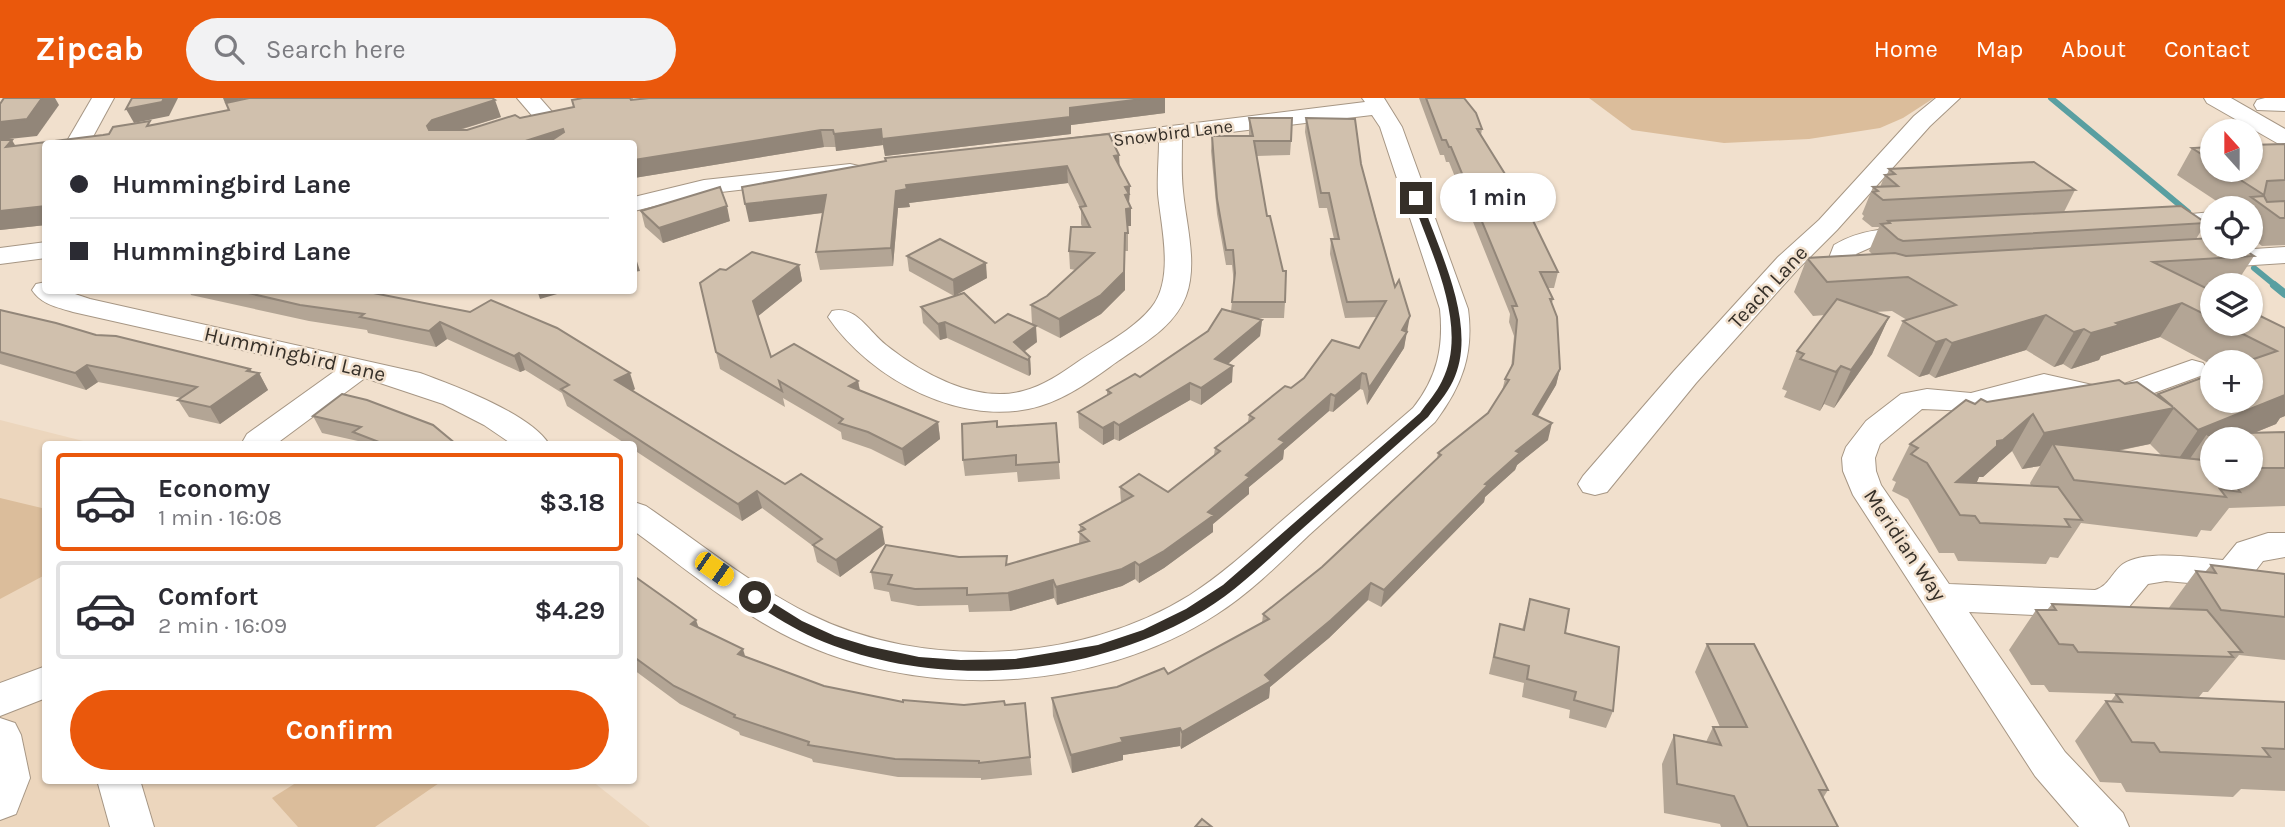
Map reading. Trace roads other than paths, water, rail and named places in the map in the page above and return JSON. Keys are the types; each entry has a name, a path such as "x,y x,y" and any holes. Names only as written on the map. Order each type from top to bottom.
{"street":[{"path":"83,140 90,139 103,98"},
{"name":"Teach Lane","path":"1595,484 1685,377 1788,263 1828,225 1922,121 1949,98"},
{"path":"637,516 797,624 868,651 919,662 961,665 1047,660 1099,650 1147,634 1190,613 1227,588 1424,415 1447,381 1457,352 1458,332 1454,309 1391,127 1376,102"},
{"name":"Snowbird Lane","path":"1037,149 1171,133 1376,102"},
{"path":"2223,102 2267,102"},
{"path":"2223,102 2281,133"},
{"path":"842,317 867,345 892,363 948,393 969,400 1019,402 1070,380 1147,328 1173,296 1177,279 1170,181 1171,133"},
{"path":"637,203 704,187 873,169"},
{"path":"2132,224 2200,221"},
{"path":"1905,278 1869,276 1853,268 1842,258 1843,251 1853,244 1871,238 1940,234"},
{"path":"0,256 42,251"},
{"path":"2263,254 2285,255"},
{"path":"2183,261 2200,258"},
{"name":"Hummingbird Lane","path":"51,294 83,306 360,367 454,397 495,418 529,441"},
{"path":"259,440 360,367"},
{"name":"Meridian Way","path":"2107,827 2050,764 1865,487 1858,473 1856,457 1862,443 1912,401 1922,398 1973,402 2043,383 2059,385 2099,398 2113,399 2192,369"},
{"path":"1939,597 2095,604 2115,598 2137,573 2166,568 2223,573 2237,569 2250,552 2268,545 2285,545"},
{"path":"0,700 42,683"},
{"path":"0,735 8,778 0,801"},
{"path":"119,784 132,827"}],"waterway":[{"path":"2051,98 2188,212"},
{"path":"2254,268 2276,286"},
{"path":"2274,285 2285,294"}]}
